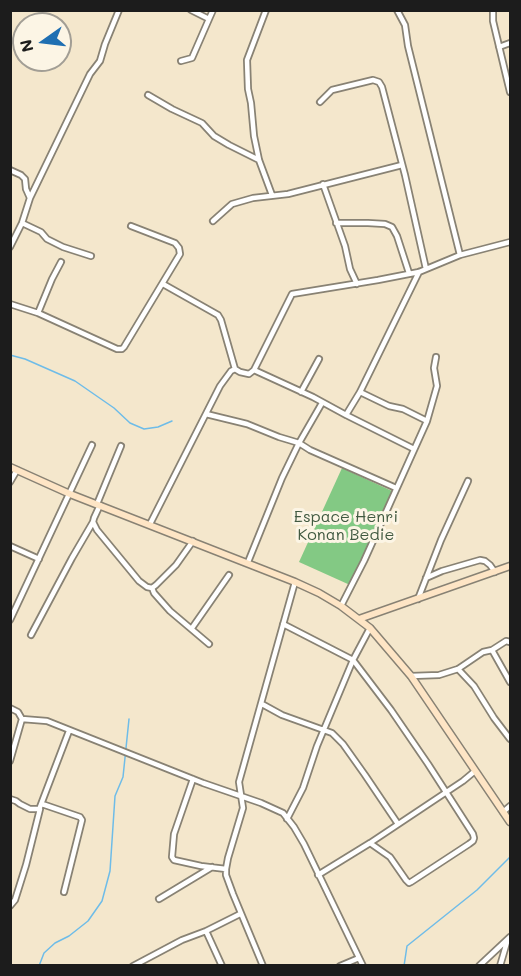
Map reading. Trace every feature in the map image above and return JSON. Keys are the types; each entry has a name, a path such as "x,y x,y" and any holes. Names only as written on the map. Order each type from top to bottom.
{"main road":[{"path":"14,468 70,494 248,562 319,593 341,606 370,628 411,676 510,822"},
{"path":"359,619 510,566"}],"street":[{"path":"10,247 22,223 30,198 90,74 100,61 119,10"},
{"path":"191,10 209,19"},
{"path":"182,61 192,58 213,10"},
{"path":"266,10 247,60 254,135 259,160 272,195"},
{"path":"397,10 405,25 408,46 460,255"},
{"path":"493,10 493,21 510,92"},
{"path":"499,47 510,42"},
{"path":"320,102 332,90 373,80 379,82 402,165 426,268"},
{"path":"148,95 202,123 214,136 259,160"},
{"path":"213,221 232,204 253,198 288,194 402,165"},
{"path":"10,170 25,179 30,198"},
{"path":"323,184 357,284"},
{"path":"22,223 41,232 47,239 63,247 91,256"},
{"path":"336,223 385,224 392,227 409,273"},
{"path":"10,304 38,313 117,350 122,349 180,254 175,243 131,226"},
{"path":"12,231 18,232"},
{"path":"163,284 218,315 235,369 249,374 254,370 292,294 419,272 460,255 510,242"},
{"path":"38,313 61,262"},
{"path":"346,415 360,392 419,272"},
{"path":"341,606 428,421 437,386 434,368 436,357"},
{"path":"302,392 319,359"},
{"path":"150,525 225,378 235,369"},
{"path":"254,370 313,397 414,449"},
{"path":"360,392 428,421"},
{"path":"248,562 282,478 322,402"},
{"path":"206,414 247,424 279,437 299,442 310,450 396,488"},
{"path":"10,620 92,446"},
{"path":"32,635 93,522 121,446"},
{"path":"10,482 14,468"},
{"path":"418,599 441,540 468,481"},
{"path":"93,522 139,581 152,588 170,611 209,644"},
{"path":"152,588 176,565 193,542"},
{"path":"10,546 39,559"},
{"path":"426,578 480,560 486,561 495,572"},
{"path":"192,628 230,575"},
{"path":"263,966 240,914 226,869 243,808 239,782 295,582"},
{"path":"284,624 353,660 391,710 473,834 473,841 470,844 411,882 390,857 370,843"},
{"path":"287,819 303,788 317,746 353,660 370,628"},
{"path":"411,676 439,675 458,669 483,652 492,650 506,641 510,642"},
{"path":"492,650 510,682"},
{"path":"458,669 474,686 510,739"},
{"path":"262,704 282,715 332,733 366,775 398,824"},
{"path":"10,708 18,712 22,719 10,761"},
{"path":"22,719 47,721 283,813 304,844 363,966"},
{"path":"10,906 15,900 26,866 40,807 69,731"},
{"path":"318,875 370,843 475,771"},
{"path":"194,779 174,834 172,857 174,860 226,869"},
{"path":"10,800 30,808 40,807 82,820 64,892"},
{"path":"503,812 510,806"},
{"path":"159,899 212,867"},
{"path":"133,966 182,940 240,914"},
{"path":"206,931 222,966"},
{"path":"479,966 509,939"},
{"path":"500,966 509,939"},
{"path":"340,966 359,958"}],"green space":[{"name":"Espace Henri Konan Bedie","path":"342,468 392,491 350,585 299,562"}],"waterway":[{"path":"10,355 25,359 75,381 114,408 130,423 144,429 158,427 172,421"},
{"path":"39,966 44,953 88,921 102,901 110,871 115,796 123,777 129,719"},
{"path":"404,966 407,946 477,890 510,857"}]}
